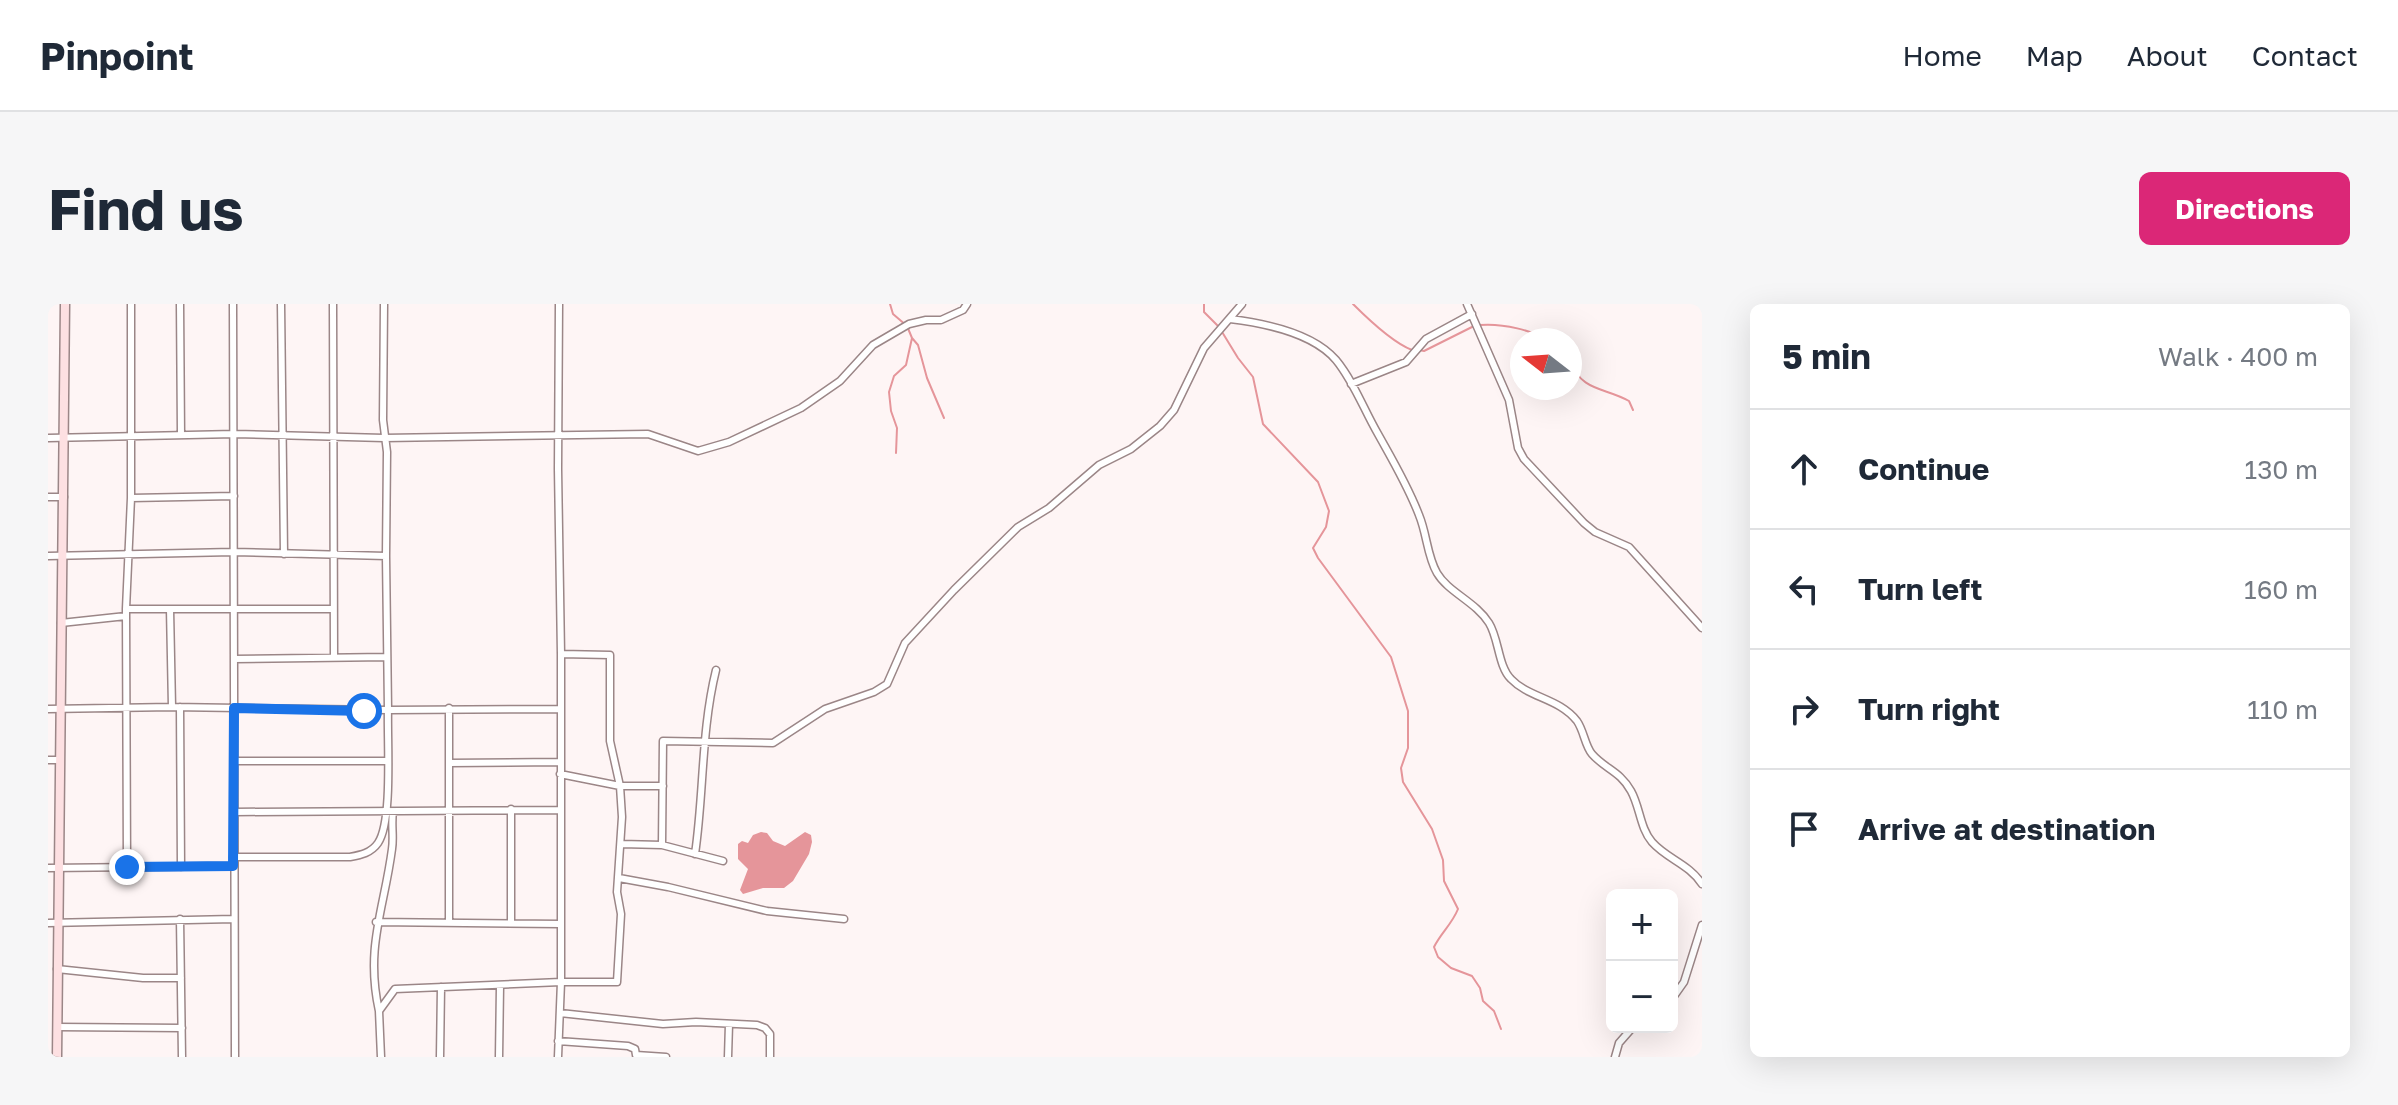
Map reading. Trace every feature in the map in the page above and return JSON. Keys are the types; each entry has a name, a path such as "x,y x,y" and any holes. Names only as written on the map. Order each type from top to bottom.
{"street":[{"path":"57,1057 52,985 57,969 60,923 65,304"},
{"path":"127,867 125,707 131,498 131,304"},
{"path":"180,304 181,435"},
{"path":"233,304 235,1057"},
{"path":"281,304 284,554"},
{"path":"333,304 334,657"},
{"path":"381,1057 373,970 376,922 393,846 387,761 384,304"},
{"path":"558,1057 561,982 559,304"},
{"path":"48,438 235,434 384,438 648,434 698,451 729,442 801,408 840,381 873,345 909,324 941,320 963,310 967,304"},
{"path":"662,845 663,741 773,743 825,709 874,692 887,684 905,643 1018,527 1049,508 1099,465 1131,449 1160,426 1174,410 1204,348 1242,304"},
{"path":"1467,304 1509,400 1518,448 1524,459 1584,523 1595,532 1629,547 1702,628"},
{"path":"1351,384 1406,362 1426,339 1472,314"},
{"path":"1230,319 1278,327 1336,359 1408,488 1438,576 1478,608 1491,625 1506,672 1524,689 1564,709 1577,722 1591,754 1623,777 1651,840 1694,872 1702,884"},
{"path":"131,498 234,496"},
{"path":"48,497 64,497"},
{"path":"48,556 233,552 386,556"},
{"path":"61,623 170,609 332,609"},
{"path":"170,609 181,867"},
{"path":"379,1011 395,989 617,982 621,914 617,892 621,844 620,786 610,741 610,655 561,654"},
{"path":"234,659 387,657"},
{"path":"695,854 704,741 716,670"},
{"path":"449,708 449,923"},
{"path":"48,709 561,709"},
{"path":"48,760 60,760"},
{"path":"234,761 387,761"},
{"path":"449,763 560,762"},
{"path":"560,774 620,786 663,786"},
{"path":"48,809 60,809"},
{"path":"511,809 511,923"},
{"path":"233,857 350,857 365,854 377,844 390,810"},
{"path":"234,812 560,810"},
{"path":"621,844 662,845 723,861"},
{"path":"48,868 233,866"},
{"path":"619,878 767,911 844,919"},
{"path":"180,919 182,1057"},
{"path":"48,923 234,919"},
{"path":"376,922 561,924"},
{"path":"1678,990 1684,982 1702,925"},
{"path":"57,969 143,978 181,978"},
{"path":"499,1057 500,986"},
{"path":"440,1057 441,987"},
{"path":"560,1013 663,1024 757,1025 770,1034 770,1057"},
{"path":"728,1057 729,1024"},
{"path":"57,1027 182,1028"},
{"path":"1615,1057 1619,1043 1628,1033"},
{"path":"558,1041 623,1045 633,1047 636,1055 666,1057"}],"shaded area":[{"path":"761,832 785,846 805,832 811,835 809,854 793,881 784,888 763,888 743,894 740,890 748,869 738,859 738,844 742,841 748,843 753,835"}],"waterway":[{"path":"890,304 893,314 907,326 912,338 906,365 894,376 889,392 897,428 896,453"},
{"path":"1204,304 1204,312 1219,327 1253,377 1263,424 1318,482 1329,511 1326,527 1313,548 1318,558 1391,657 1408,711 1408,748 1401,768 1403,782 1432,829 1443,860 1444,881 1458,909 1434,947 1438,957 1451,968 1472,976 1480,988 1483,1001 1494,1011 1501,1029"},
{"path":"1353,304 1389,336 1412,350"},
{"path":"1480,325 1515,328"},
{"path":"1419,350 1424,351 1474,326"},
{"path":"912,338 918,345 927,378 944,418"},
{"path":"1582,379 1587,384 1629,401 1633,410"}],"route":[{"path":"127,867 233,866 234,708 364,711"}]}
